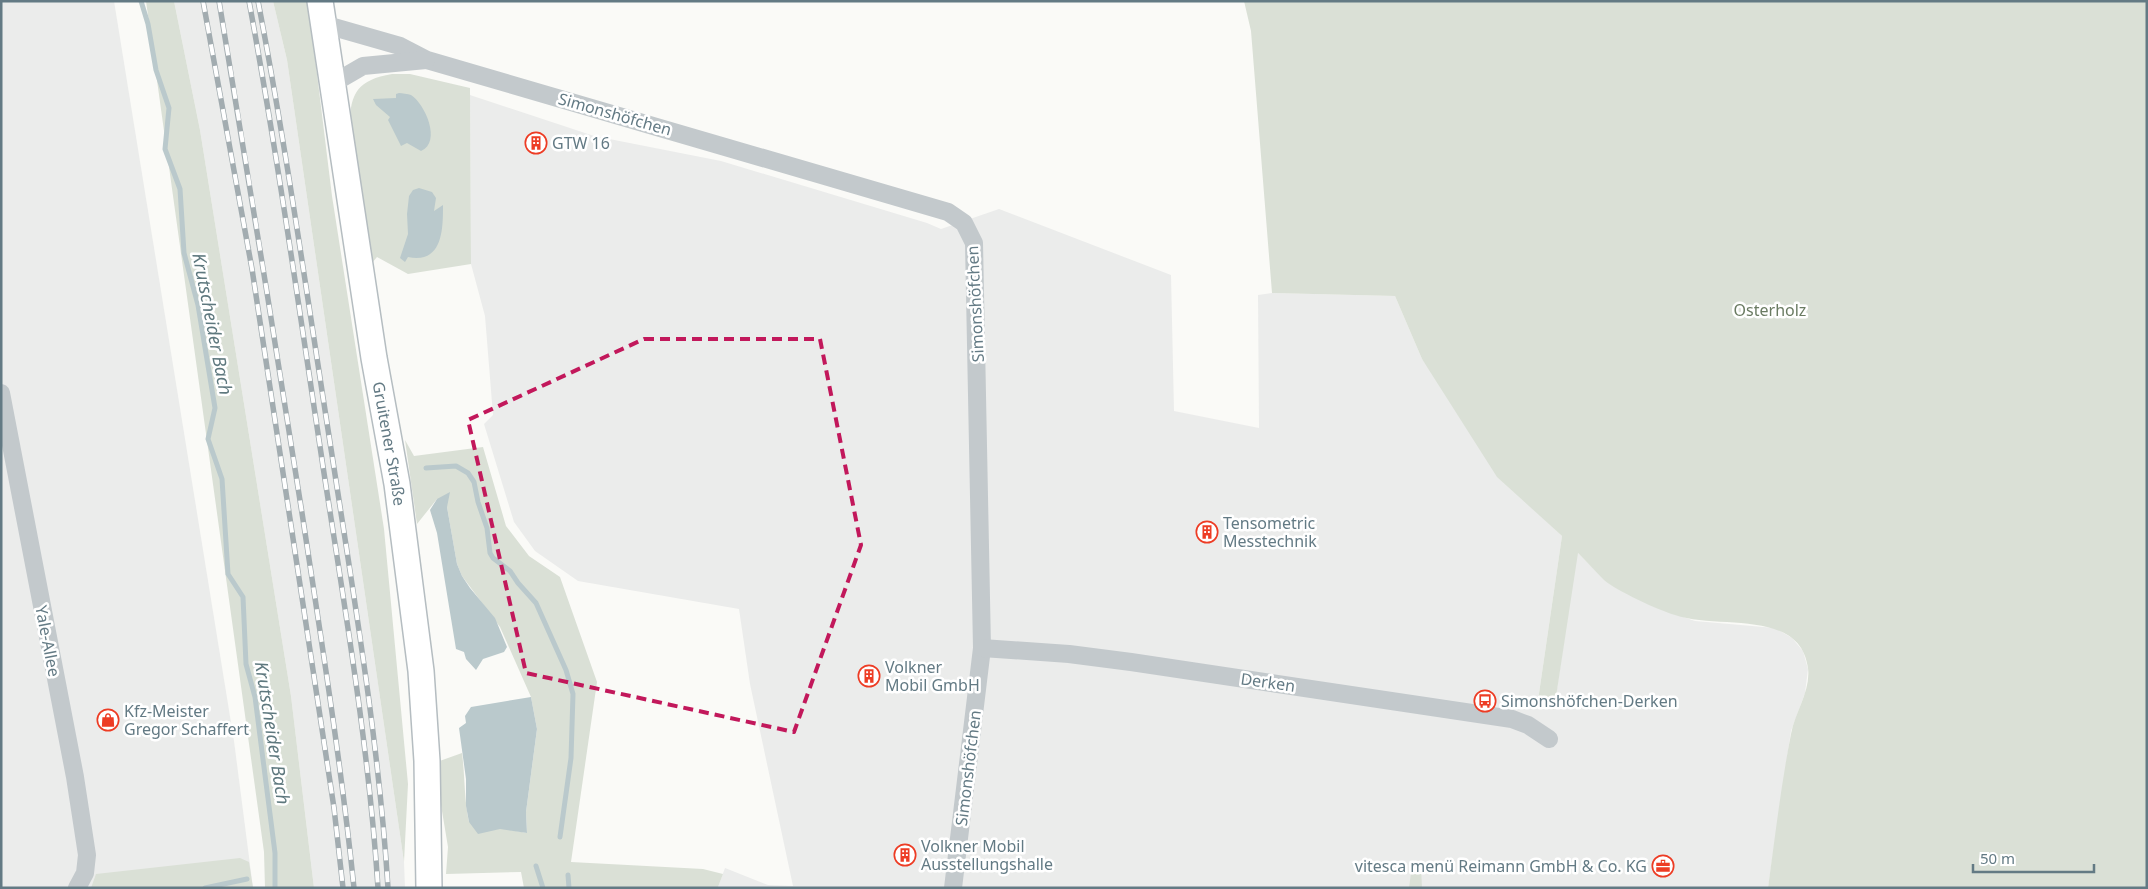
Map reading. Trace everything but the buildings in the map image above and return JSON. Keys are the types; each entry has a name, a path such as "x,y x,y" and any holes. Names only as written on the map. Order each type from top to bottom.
{"street":[{"name":"Simonshöfchen","path":"321,12 400,46 427,60 948,212 964,223 974,243 982,648 953,888"},
{"name":"Gruitener Straße","path":"321,12 374,358 397,484 421,671 430,888"},
{"name":"Simonshöfchen","path":"332,84 363,66 427,60"},
{"name":"Yale-Allee","path":"1,393 75,778 87,855 85,873 77,888"},
{"name":"Derken","path":"982,648 1069,654 1123,661 1512,719 1528,725 1549,739"}],"highlighted area":[{"path":"644,339 820,339 861,545 794,732 526,673 468,420"}],"shaded area":[{"path":"1,1 114,1 234,741 253,888 1,888"},
{"path":"174,1 273,1 287,60 404,862 405,888 314,888 291,696 200,130"},
{"path":"396,94 411,95 426,114 431,132 430,140 421,151 407,143 401,146 388,120 390,117 376,105 373,99 396,98"},
{"path":"470,95 594,136 721,161 927,223 941,229 999,209 1171,275 1174,411 1259,428 1258,295 1272,293 1395,296 1422,359 1533,509 1562,536 1537,707 1554,709 1577,552 1606,581 1652,606 1695,621 1775,628 1792,638 1803,651 1808,669 1805,693 1791,731 1768,888 697,888 718,887 725,868 768,885 793,886 750,684 739,609 578,581 535,551 514,522 484,424 493,415 485,316 471,264"},
{"path":"419,188 432,192 436,198 434,211 443,205 441,234 439,243 428,255 420,258 408,257 405,262 400,258 408,234 407,214 409,196 413,190"},
{"path":"450,492 447,507 457,564 470,588 495,618 507,647 504,652 483,659 476,670 466,659 464,652 456,649 437,533 430,510 437,499"},
{"path":"531,697 537,729 526,812 527,833 500,829 478,834 469,822 466,806 466,779 459,728 466,723 465,716 471,707"}],"green space":[{"path":"146,1 174,1 200,130 291,696 314,888 265,888 264,852"},
{"path":"273,1 308,1 332,196 384,529 408,784 404,862 287,60"},
{"name":"Osterholz","path":"1244,1 2147,1 2147,888 1768,888 1791,734 1807,685 1808,668 1802,649 1790,637 1774,629 1755,625 1693,619 1659,609 1628,595 1604,580 1578,553 1554,710 1537,707 1562,536 1497,477 1422,359 1395,296 1272,293 1251,31"},
{"path":"392,74 410,74 470,88 471,264 408,274 377,257 366,270 350,130 351,107 353,98 363,85 370,80"},
{"path":"405,440 414,456 483,447 506,526 529,556 560,577 597,682 571,862 703,869 723,874 718,887 524,888 521,872 446,874 448,847 434,763 462,753 469,822 527,833 526,812 537,729 531,697 500,627 462,576 457,564 447,507 437,499 417,524"},
{"path":"240,858 249,862 253,888 91,888 96,874"},
{"path":"1412,866 1421,867 1422,888 1409,888"}],"waterway":[{"name":"Krutscheider Bach","path":"141,1 148,24 156,70 169,108 165,149 180,189 184,253 198,305 215,408 208,439 222,479 228,574 243,597 246,664 255,697 275,853 275,888"},
{"path":"426,468 456,466 468,473 474,482 478,502 487,528 490,553 493,558 510,571 536,603 566,670 573,694 571,758 560,837"},
{"path":"536,866 543,888"},
{"path":"568,875 569,888"},
{"path":"205,888 247,879"}],"railway":[{"path":"203,1 252,269 334,808 343,888"},
{"path":"219,1 302,513 337,747 354,888"},
{"path":"249,1 279,178 356,679 369,783 378,888"},
{"path":"258,1 288,171 357,617 379,779 388,888"}],"place":[{"name":"GTW 16","path":"536,143"},
{"name":"Tensometric Messtechnik","path":"1207,532"},
{"name":"Volkner Mobil GmbH","path":"869,676"},
{"name":"Simonshöfchen-Derken","path":"1485,701"},
{"name":"Kfz-Meister Gregor Schaffert","path":"108,720"},
{"name":"Volkner Mobil Ausstellungshalle","path":"905,855"},
{"name":"vitesca menü Reimann GmbH & Co. KG","path":"1663,866"}]}
